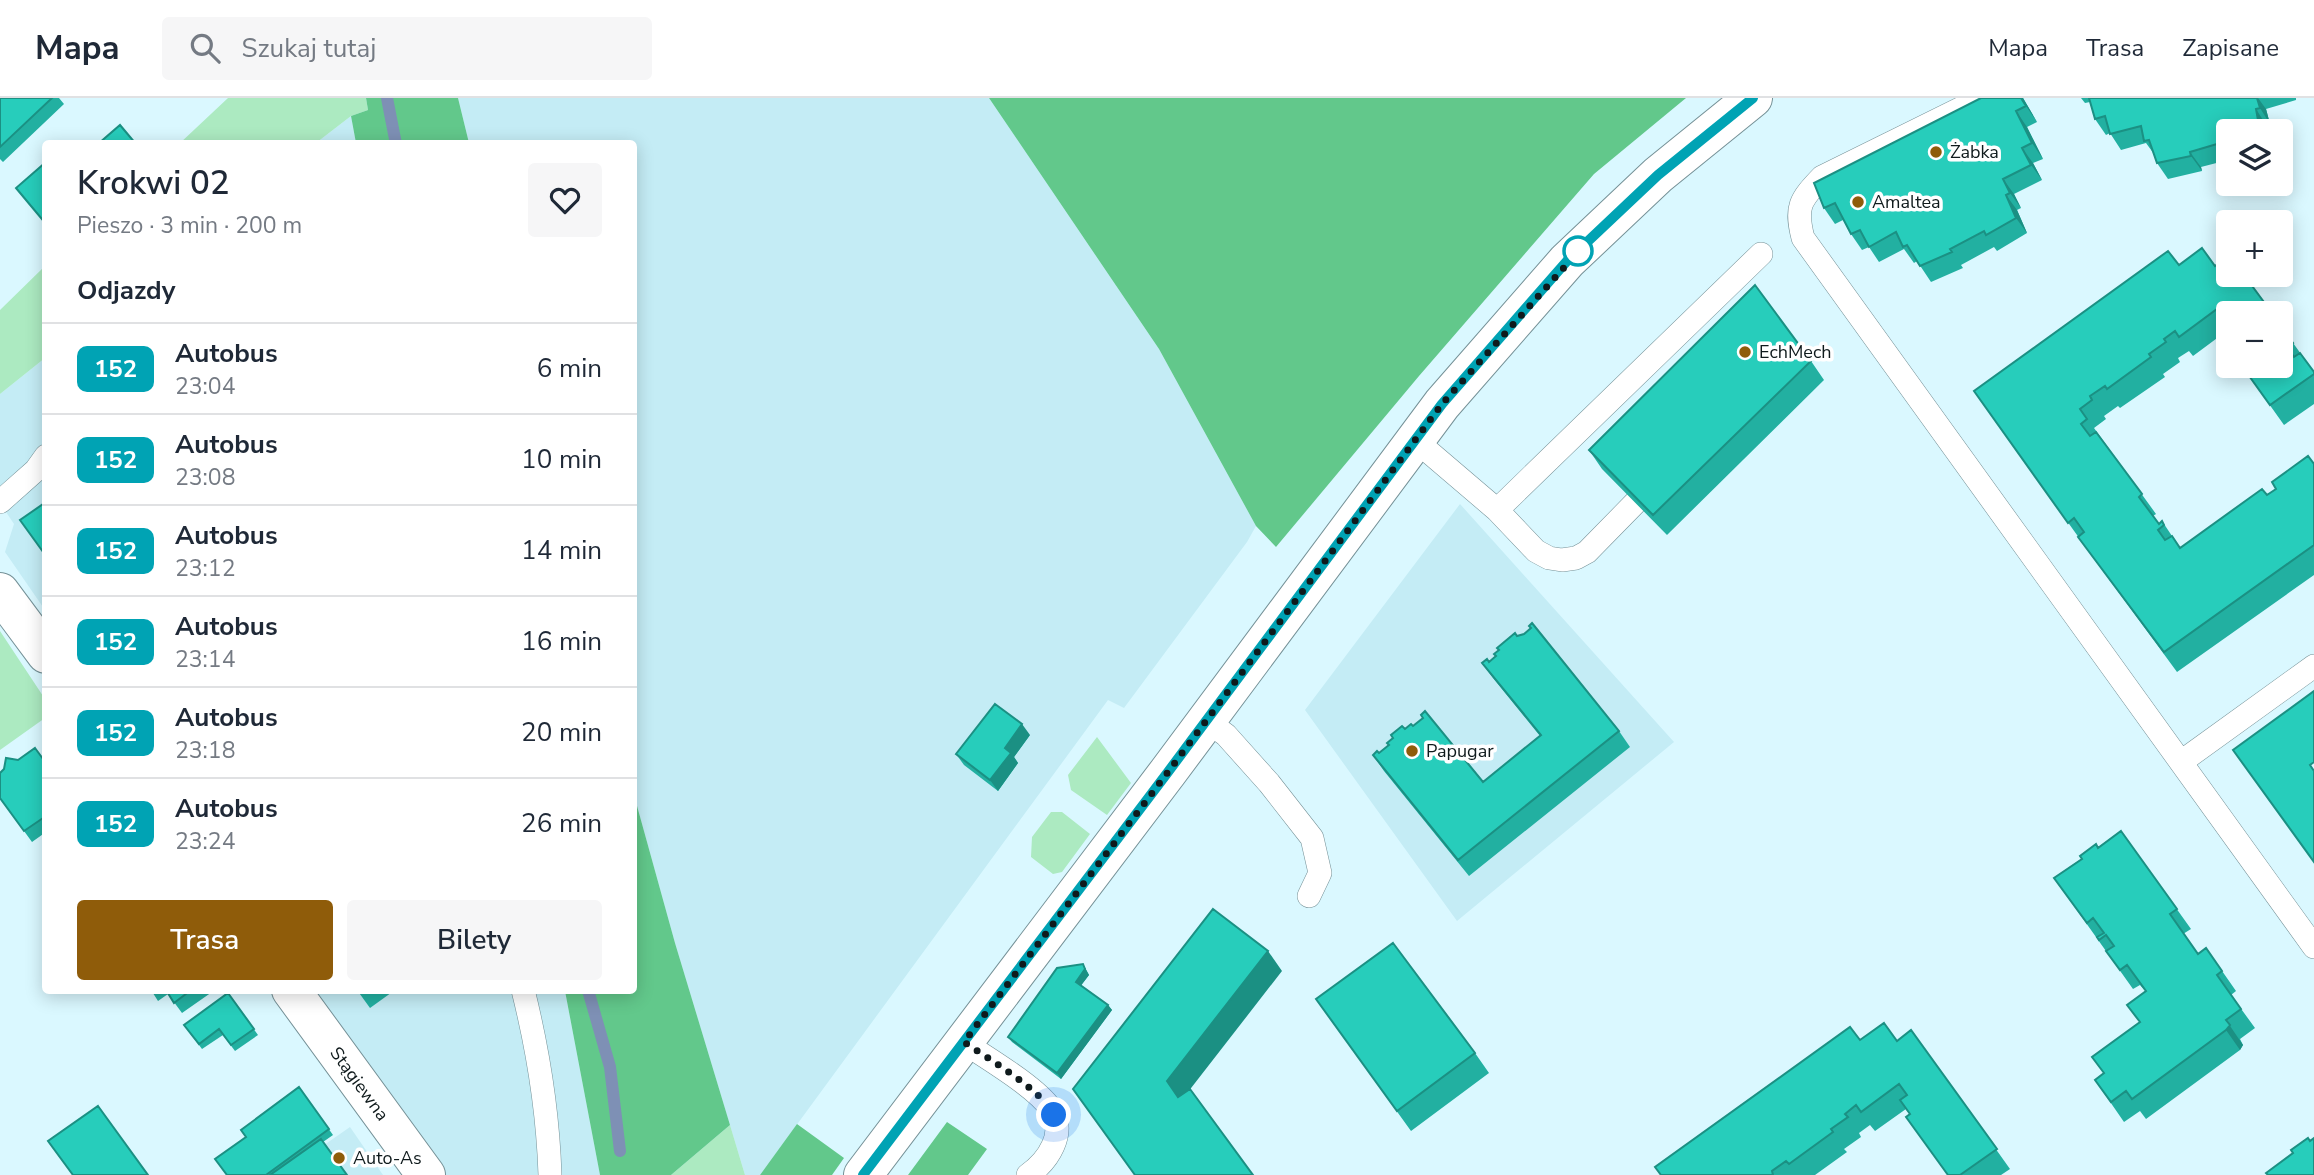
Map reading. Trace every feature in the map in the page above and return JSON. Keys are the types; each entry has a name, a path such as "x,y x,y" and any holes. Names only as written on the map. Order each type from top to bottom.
{"street":[{"path":"863,1175 1442,404 1567,261 1658,175 1753,98"},
{"path":"0,592 42,649"},
{"name":"Stągiewna","path":"294,994 426,1175"}],"lane":[{"path":"1982,98 1822,177 1805,194 1798,217 1803,239 2314,947"},
{"path":"1497,510 1761,254"},
{"path":"1416,440 1497,510 1536,551 1549,558 1576,558 1587,552 1635,503"},
{"path":"0,502 42,462"},
{"path":"2181,762 2314,666"},
{"path":"1207,720 1226,735 1269,783 1312,838 1320,873 1310,895"},
{"path":"524,994 549,1137 550,1175"},
{"path":"964,1042 1032,1091 1050,1108 1056,1125 1053,1149 1038,1169 1028,1175"}],"shaded area":[{"path":"458,98 989,98 1159,349 1256,526 1247,542 1124,708 1108,700 760,1175 745,1175 637,806 637,140 468,140"},
{"path":"351,116 355,140 320,140"},
{"path":"42,360 42,606 5,552 14,524 0,503 0,394"},
{"path":"1460,504 1674,742 1457,921 1305,710"},
{"path":"315,994 566,994 600,1175 442,1175"},
{"name":"Auto-As","path":"350,1127 383,1175 281,1175"}],"green space":[{"path":"228,98 366,98 368,110 351,116 320,140 183,140"},
{"path":"366,98 458,98 468,140 355,140 351,116 368,110"},
{"path":"989,98 1686,98 1594,174 1419,376 1276,547 1256,526 1159,349"},
{"path":"42,269 42,360 0,394 0,310"},
{"path":"0,631 42,694 42,720 0,750"},
{"path":"1097,737 1131,783 1107,815 1071,790 1068,775"},
{"path":"637,806 730,1125 671,1175 600,1175 566,994 637,994"},
{"path":"1051,812 1062,812 1090,834 1062,872 1053,874 1031,857 1032,837"},
{"path":"947,1122 987,1149 968,1175 908,1175"},
{"path":"797,1124 844,1158 832,1175 760,1175"},
{"path":"730,1125 745,1175 671,1175"}],"building":[{"path":"0,98 52,98 0,147"},
{"path":"1981,98 2021,98 2026,106 2016,111 2032,143 2022,148 2031,165 2003,179 2010,193 2006,195 2016,218 1986,235 1984,231 1950,249 1952,252 1920,266 1907,245 1903,247 1896,232 1869,247 1860,230 1851,234 1835,203 1824,208 1814,183"},
{"path":"2089,98 2257,98 2260,108 2256,109 2258,119 2216,119 2216,144 2190,152 2191,156 2157,163 2149,140 2144,141 2141,126 2110,134 2105,116 2095,119"},
{"path":"120,125 133,140 103,140"},
{"path":"42,165 42,219 16,188"},
{"path":"2202,248 2216,265 2216,287 2253,287 2263,301 2216,301 2216,310 2179,337 2175,331 2164,339 2166,342 2149,354 2151,357 2107,389 2105,386 2090,396 2092,400 2080,409 2087,419 2081,424 2090,436 2096,432 2142,494 2139,497 2159,524 2162,521 2164,525 2158,530 2165,540 2172,536 2180,548 2262,489 2267,495 2276,489 2272,482 2308,456 2314,464 2314,545 2164,652 2078,537 2084,532 2074,518 2068,523 1974,391 2168,251 2179,265"},
{"path":"1755,285 1811,361 1653,515 1589,450"},
{"path":"2300,353 2314,374 2270,405 2251,378 2293,378 2293,356"},
{"path":"42,505 42,550 20,520"},
{"path":"1532,623 1619,731 1458,860 1373,755 1389,745 1387,743 1393,738 1391,735 1402,726 1405,729 1411,724 1413,726 1423,718 1421,715 1425,711 1483,782 1541,735 1482,663 1487,659 1489,662 1496,656 1494,654 1499,650 1497,648 1515,633 1517,636 1524,634 1531,628 1529,626"},
{"path":"2314,691 2314,762 2310,765 2314,771 2314,862 2233,750"},
{"path":"995,704 1022,724 1005,748 1011,753 990,780 956,754"},
{"path":"35,748 42,758 42,819 24,831 0,798 0,773 4,769 6,758 18,760"},
{"path":"2121,831 2177,909 2170,914 2198,954 2206,948 2222,971 2217,975 2241,1009 2226,1020 2230,1025 2226,1030 2132,1099 2126,1091 2111,1102 2095,1080 2104,1073 2092,1057 2140,1022 2127,1005 2146,991 2127,965 2120,970 2106,951 2114,946 2106,935 2099,940 2097,937 2104,933 2093,918 2087,923 2054,878 2082,859 2080,856 2096,844 2098,848"},
{"path":"1213,909 1268,951 1167,1081 1178,1097 1190,1089 1253,1175 1135,1175 1073,1089"},
{"path":"1393,943 1475,1053 1397,1111 1316,999"},
{"path":"1083,964 1085,969 1076,982 1108,1005 1057,1073 1008,1037 1057,968"},
{"path":"168,994 186,994 174,1003"},
{"path":"229,994 254,1029 231,1045 219,1029 199,1044 184,1025"},
{"path":"1884,1023 1897,1041 1911,1030 1997,1149 1960,1175 1948,1175 1906,1117 1910,1114 1900,1100 1907,1095 1899,1084 1861,1112 1856,1105 1845,1114 1848,1117 1831,1129 1833,1132 1789,1164 1786,1161 1772,1171 1773,1175 1661,1175 1655,1167 1850,1027 1860,1040"},
{"path":"299,1087 329,1129 266,1175 227,1175 215,1159 246,1137 241,1130"},
{"path":"98,1106 148,1175 73,1175 48,1141"},
{"path":"2308,1138 2310,1141 2314,1138 2314,1175 2266,1173 2293,1153 2291,1150"},
{"path":"321,1139 347,1175 270,1175"}],"waterway":[{"path":"387,98 395,140"},
{"path":"589,994 610,1067 620,1151"}],"bus line":[{"name":"152","path":"863,1175 1275,630 1442,404 1567,261 1658,175 1753,98"}],"place":[{"name":"Żabka","path":"1936,152"},
{"name":"Amaltea","path":"1858,202"},
{"name":"EchMech","path":"1745,352"},
{"name":"Papugar","path":"1412,751"},
{"name":"Auto-As","path":"339,1158"}],"route":[{"path":"1054,1115 1032,1091 964,1042 1442,404 1585,244 1578,251"}]}
